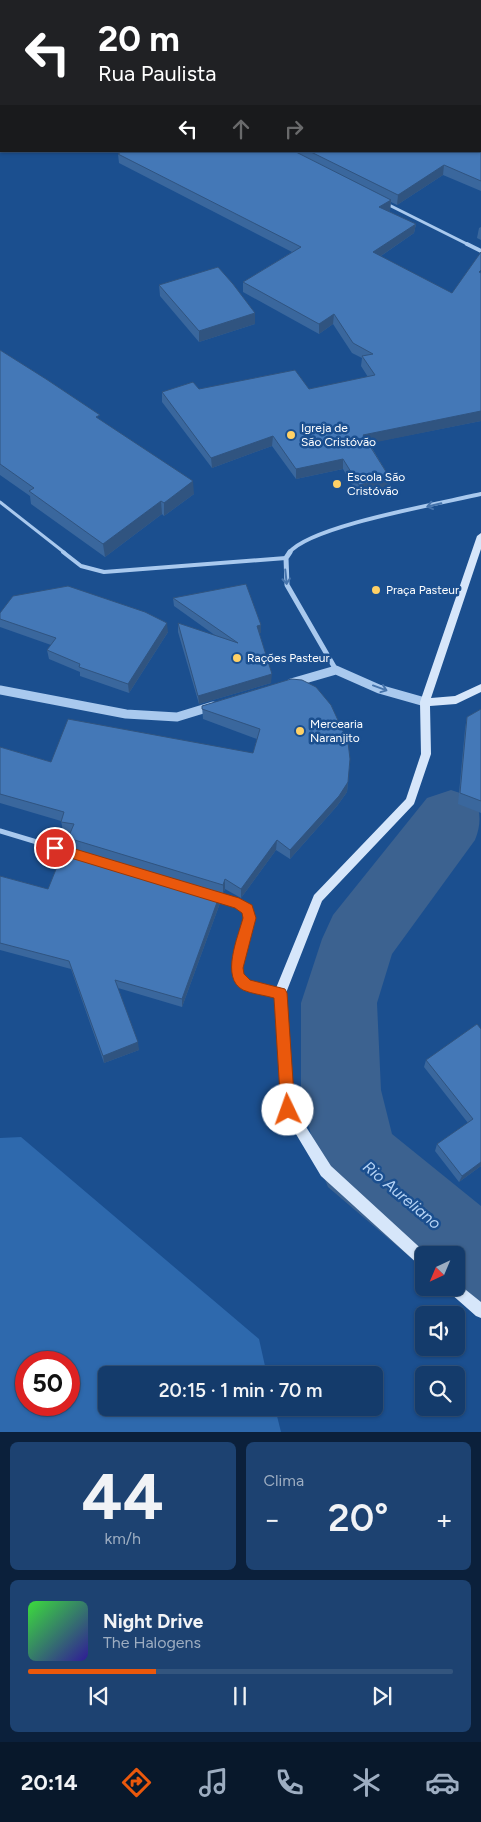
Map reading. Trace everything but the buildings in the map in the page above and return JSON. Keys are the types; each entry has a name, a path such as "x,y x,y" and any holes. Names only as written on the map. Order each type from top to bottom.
{"main road":[{"path":"415,1252 326,1171 288,1110 280,993 318,898 410,801 426,754 425,702 481,536"},
{"path":"425,702 456,700 481,688"},
{"path":"463,1296 481,1311"}],"street":[{"path":"377,199 481,251"},
{"path":"425,702 379,689 336,670 287,585 286,558 294,547 311,537 351,524 481,494"},
{"path":"280,686 336,670"},
{"path":"0,690 126,714 177,716 224,703"},
{"path":"0,831 76,854"},
{"path":"210,895 239,904 248,909 249,918 237,968 238,977 246,985 280,993"}],"lane":[{"path":"0,502 81,566 91,570 104,572 286,558"}],"shaded area":[{"path":"21,1137 259,1339 265,1366 98,1366 98,1416 277,1416 281,1432 0,1432 0,1138"}],"waterway":[{"name":"Rio Aureliano","path":"451,819 359,939 339,1003 341,1090 357,1158 481,1261"}],"place":[{"name":"Igreja de São Cristóvão","path":"291,435"},
{"name":"Escola São Cristóvão","path":"337,484"},
{"name":"Praça Pasteur","path":"376,590"},
{"name":"Rações Pasteur","path":"237,658"},
{"name":"Mercearia Naranjito","path":"300,731"}],"route":[{"path":"55,848 239,904 248,909 249,918 237,968 238,977 246,985 280,993 288,1110"}]}
